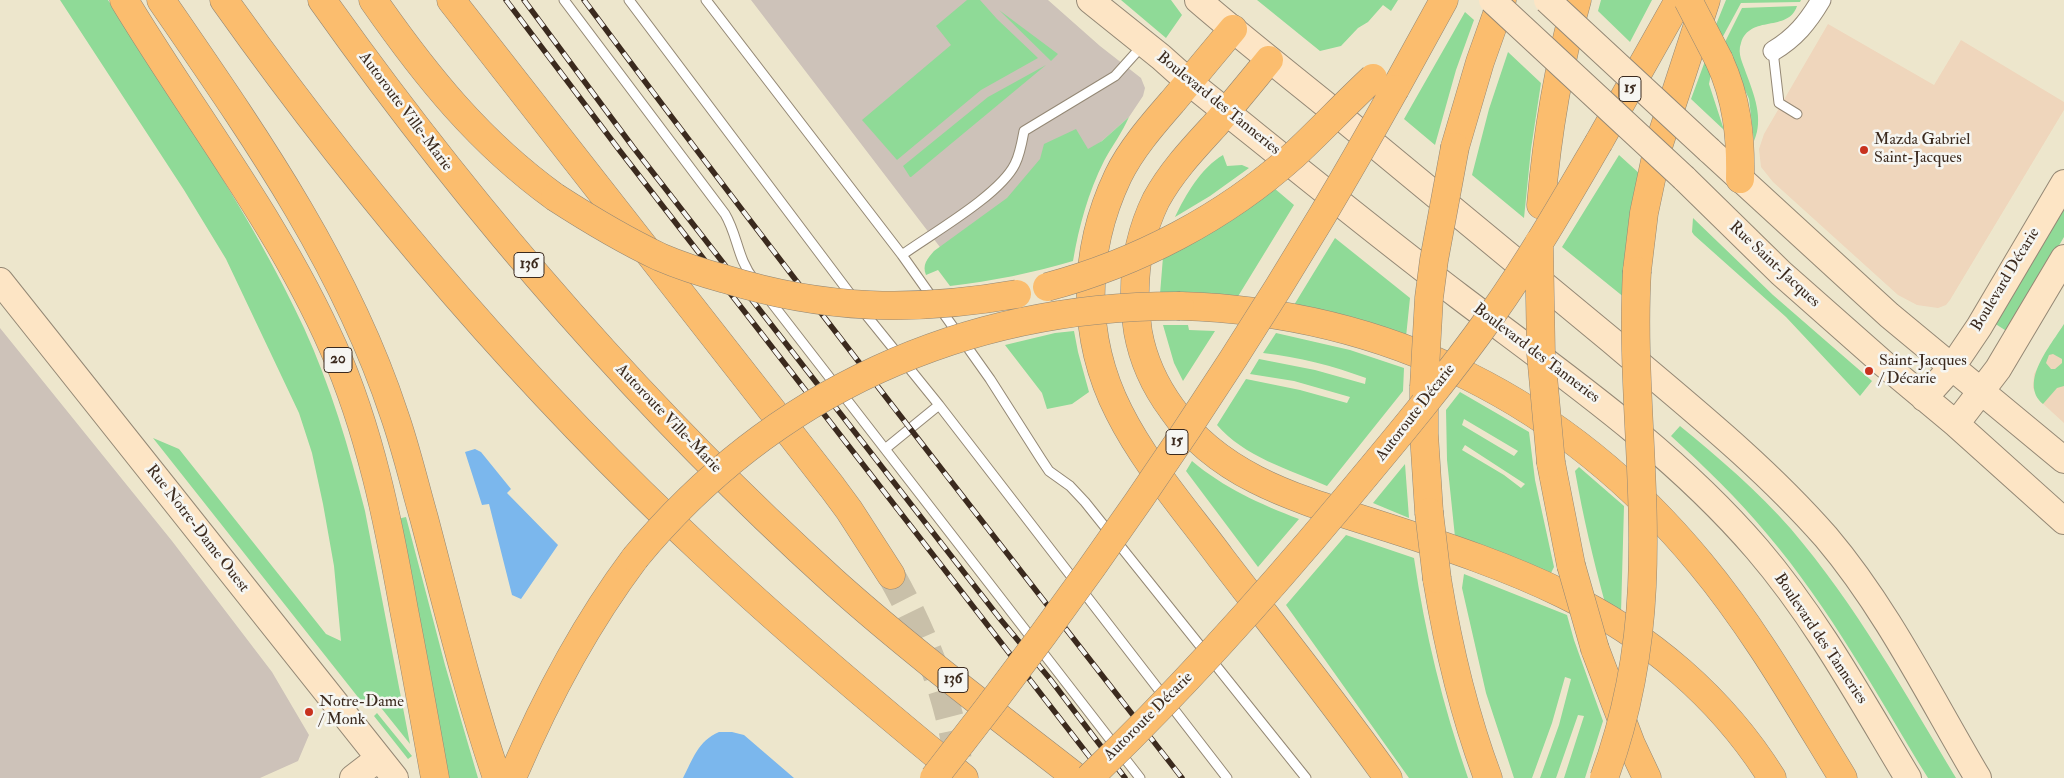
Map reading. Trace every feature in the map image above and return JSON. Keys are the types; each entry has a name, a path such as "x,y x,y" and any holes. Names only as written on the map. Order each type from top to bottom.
{"highway":[{"name":"20","path":"124,0 278,240 317,312 346,379 370,451 392,543 434,771"},
{"path":"161,0 244,121 292,196 335,276 367,345 394,413 408,458 472,698 497,778"},
{"path":"224,0 285,83 448,288 562,412 749,595 843,679 964,778"},
{"name":"Autoroute Ville-Marie","path":"322,0 403,109 484,213 584,330 680,432 736,489 842,588 908,644 1080,777"},
{"path":"373,0 406,47 461,115 500,154 555,197 607,229 660,257 719,278 779,294 855,305 906,307 965,302 1017,294 1047,287 1100,270 1134,256 1174,238 1218,212 1257,184 1384,84"},
{"path":"452,0 685,296 838,495 891,575"},
{"path":"1488,778 1472,730 1452,658 1437,579 1429,512 1424,434 1424,387 1432,270 1440,220 1455,147 1480,62 1502,0"},
{"path":"1577,0 1562,56 1550,120 1541,205 1539,319 1544,396 1552,463 1571,565 1595,650 1646,778"},
{"name":"Autoroute Décarie","path":"1080,777 1164,704 1244,618 1309,544 1408,425 1493,313 1551,225 1679,0"},
{"path":"1688,0 1719,60 1731,89 1738,116 1740,179"},
{"path":"1604,778 1621,726 1631,682 1636,654 1642,585 1636,351 1638,272 1644,214 1658,147 1706,0"},
{"name":"15","path":"934,778 1076,590 1168,456 1304,246 1384,84 1438,11"},
{"path":"1233,29 1161,114 1128,159 1116,181 1102,216 1092,260 1090,281 1092,324 1101,370 1124,421 1179,504 1388,778"},
{"path":"1270,60 1188,153 1155,202 1146,223 1140,244 1135,279 1136,321 1140,343 1147,362 1165,399 1191,434 1222,460 1259,482 1307,501 1452,549 1563,594 1608,618 1651,646 1695,684 1734,726 1772,778"},
{"path":"512,778 540,715 571,654 594,616 635,558 681,507 746,450 796,414 873,372 941,344 989,329 1039,317 1117,307 1180,306 1248,310 1295,318 1340,328 1390,343 1439,362 1476,380 1555,426 1629,486 1702,564 1748,628 1843,778"}],"main road":[{"name":"Boulevard des Tanneries","path":"1090,0 1226,112 1402,252 1618,416 1699,488 1728,517 1783,581 1836,658 1908,778"},
{"path":"1198,0 1488,237 1725,437 1777,484 1827,539 1868,594 1891,629 1978,778"},
{"name":"Rue Saint-Jacques","path":"1492,0 1684,178 1781,273 1884,364 1956,424 2064,521"},
{"path":"1547,0 1875,302 2064,460"},
{"name":"Boulevard Décarie","path":"1924,398 1952,367 1979,327 2064,183"},
{"path":"1956,424 1982,392 2013,345 2064,258"},
{"name":"Rue Notre-Dame Ouest","path":"0,281 387,768"},
{"path":"353,778 387,768"}],"street":[{"path":"1773,51 1790,40 1802,28 1821,0"}],"lane":[{"path":"564,0 725,214 730,222 736,246 745,269 1140,778"},
{"path":"630,0 835,275 939,405 1227,778"},
{"path":"706,0 902,255 990,379 1049,471 1070,486 1085,502 1306,778"},
{"path":"902,255 985,197 1005,179 1014,165 1024,131 1115,76 1143,43"},
{"path":"1773,51 1779,103 1797,114"},
{"path":"885,449 939,405"}],"shaded area":[{"path":"751,0 1048,0 1100,46 1141,78 1145,88 1143,96 1129,117 1102,141 946,255"},
{"path":"1828,24 1934,85 1961,40 2064,102 2064,110 1946,305 1938,308 1917,305 1898,295 1773,182 1761,167 1759,149 1764,134"},
{"path":"2064,324 2064,423 2040,401 2033,388 2034,374"},
{"path":"0,328 172,541 272,672 309,735 298,761 260,778 0,778"}],"green space":[{"path":"60,0 108,0 237,202 261,243 304,328 339,418 365,511 410,744 374,699 365,706 153,438 179,449 326,634 341,641 334,566 323,504 312,453 299,413 226,259 184,190"},
{"path":"967,0 980,0 1038,58 981,90 897,160 862,120 951,45 936,26"},
{"path":"1121,0 1171,0 1182,15 1166,38"},
{"path":"1257,0 1398,0 1391,11 1383,5 1368,22 1358,28 1341,46 1320,51"},
{"path":"1601,0 1652,0 1630,42 1598,11"},
{"path":"1726,0 1801,0 1800,2 1741,3 1721,40 1715,27"},
{"path":"1797,6 1786,19 1752,29 1746,34 1741,43 1741,58 1757,107 1758,124 1754,141 1749,99 1724,44 1742,8"},
{"path":"999,10 1058,54 1051,61"},
{"path":"1465,12 1474,20 1456,70 1435,145 1404,119"},
{"path":"1508,52 1541,83 1531,149 1524,218 1472,175 1489,109"},
{"path":"1705,61 1711,74 1709,84 1724,130 1691,99"},
{"path":"1046,65 910,177 903,166 988,97"},
{"path":"1129,117 1104,161 1093,185 1081,222 1073,261 1012,276 950,286 938,270 926,275 926,262 934,251 1007,198 1040,159 1044,144 1076,129 1088,149 1102,141"},
{"path":"1223,155 1227,166 1242,165 1249,168 1210,196 1175,217 1184,199 1201,174"},
{"path":"1619,155 1640,174 1625,298 1562,247"},
{"path":"1274,188 1294,205 1237,298 1160,294 1163,257"},
{"path":"2064,203 2064,237 2008,332 1994,323"},
{"path":"1693,218 1773,295 1872,381 1860,396 1786,317 1694,235 1692,232"},
{"path":"1335,238 1410,298 1406,337 1294,305"},
{"path":"2064,324 2064,386 2057,388 2043,404 2036,395 2034,386 2035,375 2045,353","holes":["2053,354 2062,359 2062,363 2055,369 2051,369 2046,363 2049,355"]},
{"path":"1163,325 1188,325 1189,330 1215,331 1183,381 1174,363"},
{"path":"1074,331 1089,392 1072,404 1047,409 1042,393 1005,345 1055,333"},
{"path":"1276,333 1350,350 1404,368 1403,391 1327,486 1253,454 1228,436 1217,425 1246,379 1300,390 1347,403 1350,397 1294,381 1250,374 1259,359 1315,370 1365,384 1366,378 1341,370 1303,360 1263,353"},
{"path":"1460,392 1529,432 1535,480 1554,567 1550,575 1455,537 1447,460 1446,410","holes":["1464,419 1518,451 1514,456 1462,425","1465,445 1525,484 1521,488 1504,475 1462,450"]},
{"path":"1680,426 1752,488 1791,529 1815,558 1879,650 1956,778 1928,778 1852,653 1790,562 1733,496 1671,436"},
{"path":"1192,461 1230,487 1299,519 1258,567 1186,471"},
{"path":"1405,464 1409,518 1373,503"},
{"path":"1579,467 1624,506 1621,613 1605,603 1578,488 1575,471"},
{"path":"406,517 445,665 478,778 446,778 397,519"},
{"path":"1346,535 1414,558 1436,669 1468,778 1409,778 1286,605"},
{"path":"1464,574 1567,615 1603,721 1585,778 1564,778 1584,716 1578,715 1556,778 1540,778 1559,725 1571,679 1565,677 1552,723 1532,778 1514,778 1486,693 1462,588"},
{"path":"377,713 412,756 408,759 374,716"}],"water":[{"path":"475,449 481,452 511,489 507,493 558,545 521,599 512,595 489,504 482,505 465,452"},
{"path":"719,732 732,732 744,735 794,778 683,778 693,757 701,746 706,740"}],"tunnel":[{"path":"891,575 915,621 935,669 950,718 959,769"}],"railway":[{"path":"506,0 620,151 1106,778"},
{"path":"524,0 633,147 1001,620 1050,679 1125,778"},
{"path":"584,0 806,293 1182,778"}],"place":[{"name":"Mazda Gabriel Saint-Jacques","path":"1864,150"},
{"name":"Saint-Jacques / Décarie","path":"1869,371"},
{"name":"Notre-Dame / Monk","path":"309,712"}]}
